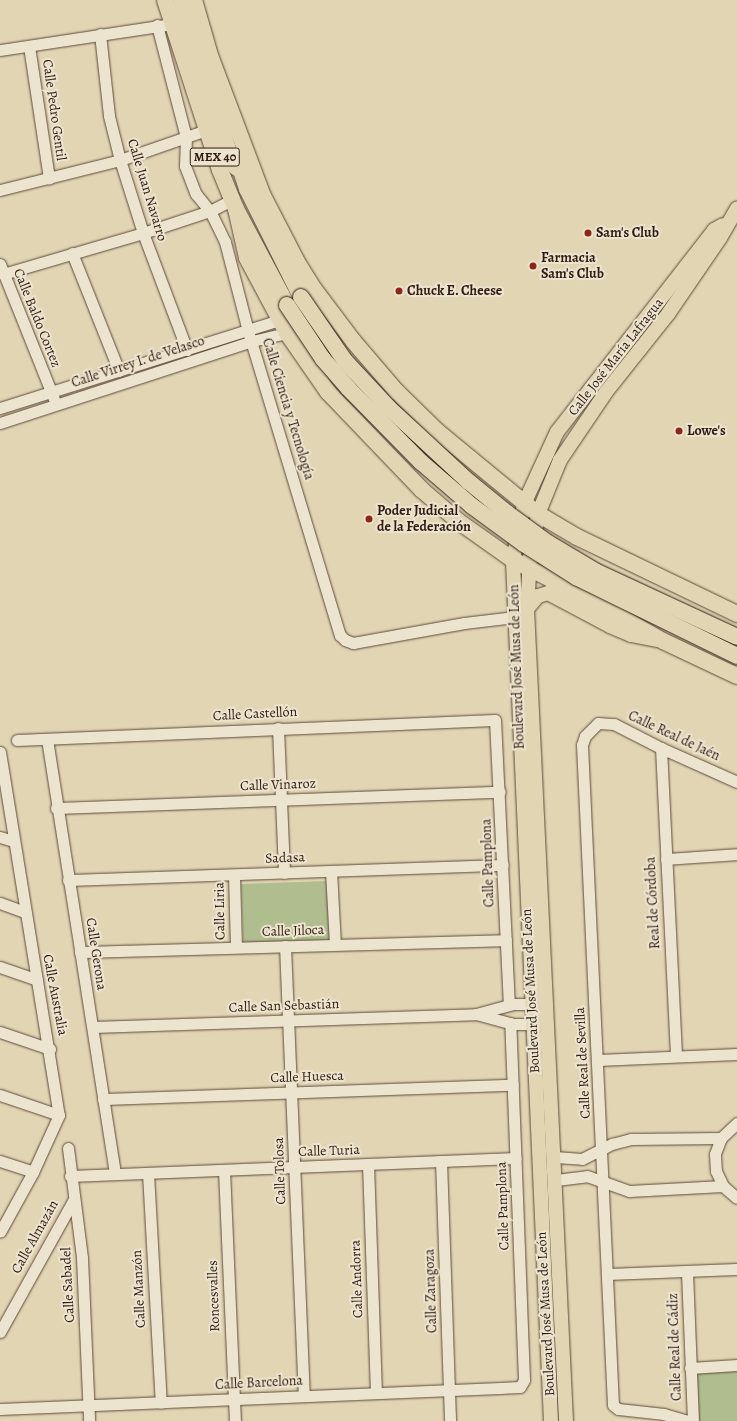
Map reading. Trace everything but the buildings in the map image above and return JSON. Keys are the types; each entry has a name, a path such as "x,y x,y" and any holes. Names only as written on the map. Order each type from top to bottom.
{"highway":[{"name":"MEX 40","path":"165,0 165,24 234,204 287,305 323,359 348,388 421,462 472,506 524,544 576,577 737,656"},
{"path":"181,0 229,152 247,189"},
{"name":"MEX 40","path":"194,0 212,58 222,108 247,189 301,297 345,361 388,408 463,477 507,513 548,543 597,572 737,637"},
{"path":"212,58 263,196 314,289 396,391 438,432 538,514 577,537 737,614"},
{"path":"234,204 248,258 283,326 328,392 368,436 422,490 458,521 512,560 568,587 662,641 737,676"},
{"path":"458,521 474,520 495,508 503,496 504,487"},
{"path":"568,587 559,573 560,556 570,542 577,537"}],"main road":[{"name":"Calle José María Lafragua","path":"529,569 538,514 560,460 606,392 668,314 720,238 727,223 737,208"},
{"name":"Calle José María Lafragua","path":"512,560 524,504 545,456 558,432 714,230 727,223"},
{"path":"574,410 590,404 606,392"},
{"name":"Boulevard José Musa de León","path":"512,560 551,1421"},
{"name":"Boulevard José Musa de León","path":"529,569 527,609 555,1157 566,1421"},
{"path":"527,609 538,596 548,593 610,626 631,635 662,641"},
{"path":"532,1004 541,1016 550,1058"},
{"path":"544,1276 553,1282 560,1275"}],"street":[{"path":"0,50 165,24"},
{"name":"Calle Ciencia y Tecnología","path":"165,24 186,137 185,166 200,202 210,211 225,242 250,336 340,635 345,640 353,643 464,623 515,617"},
{"name":"Calle Juan Navarro","path":"100,34 109,116 120,160 144,233 187,350"},
{"name":"Calle Pedro Gentil","path":"29,46 49,178"},
{"path":"0,190 120,160 206,130"},
{"path":"1,269 72,253 144,233 234,204"},
{"path":"72,253 119,371"},
{"name":"Calle Baldo Cortez","path":"1,269 56,405"},
{"name":"Calle Virrey I. de Velasco","path":"0,423 56,405 250,336 283,326"},
{"name":"Calle Virrey I. de Velasco","path":"0,408 187,350 250,336 283,326"},
{"name":"Calle Castellón","path":"17,740 495,720"},
{"name":"Calle Pamplona","path":"495,720 500,792 509,1005"},
{"name":"Calle Real de Jaén","path":"598,724 614,724 661,748 737,782"},
{"name":"Calle Real de Sevilla","path":"598,724 590,728 582,745 598,1060 613,1407 664,1414 688,1421"},
{"path":"278,728 284,873"},
{"name":"Calle Gerona","path":"47,739 56,808 93,1027 115,1174"},
{"name":"Real de Córdoba","path":"661,748 676,1056"},
{"name":"Calle Australia","path":"0,752 24,912 50,1049 59,1115"},
{"name":"Calle Vinaroz","path":"56,808 500,792"},
{"path":"0,837 13,841"},
{"path":"666,859 737,854"},
{"name":"Sadasa","path":"68,880 503,866"},
{"path":"331,871 335,944"},
{"name":"Calle Liria","path":"234,874 236,947"},
{"path":"0,903 24,912"},
{"name":"Calle Jiloca","path":"80,952 506,940"},
{"name":"Calle Tolosa","path":"285,946 304,1396"},
{"path":"0,967 37,980"},
{"name":"Calle San Sebastián","path":"93,1027 476,1014 509,1005 532,1004"},
{"name":"Calle San Sebastián","path":"476,1014 510,1023 533,1024"},
{"name":"Calle Pamplona","path":"510,1023 524,1380 520,1387"},
{"path":"0,1032 50,1049"},
{"path":"598,1060 737,1054"},
{"name":"Calle Huesca","path":"103,1099 513,1085"},
{"path":"0,1095 59,1115 33,1172 1,1229"},
{"path":"737,1123 721,1138 715,1154 716,1171 723,1186 737,1198"},
{"path":"555,1157 582,1159 602,1148 631,1140 721,1138"},
{"name":"Calle Sabadel","path":"68,1148 70,1176 82,1258 89,1421"},
{"name":"Calle Turia","path":"70,1176 516,1158"},
{"path":"0,1161 33,1172"},
{"name":"Calle Zaragoza","path":"441,1161 450,1421"},
{"name":"Calle Andorra","path":"368,1164 376,1393"},
{"name":"Roncesvalles","path":"224,1170 235,1421"},
{"name":"Calle Manzón","path":"148,1173 161,1403"},
{"path":"556,1180 587,1176 602,1180 620,1190 629,1191 723,1186"},
{"name":"Calle Almazán","path":"0,1332 74,1199"},
{"path":"608,1274 737,1269"},
{"name":"Calle Real de Cádiz","path":"687,1272 693,1421"},
{"path":"690,1368 737,1365"},
{"name":"Calle Barcelona","path":"0,1409 88,1408 304,1396 520,1387"}],"green space":[{"path":"328,881 330,940 243,943 241,884"},
{"path":"694,1370 737,1370 737,1421 694,1421"}],"place":[{"name":"Sam's Club","path":"588,233"},
{"name":"Farmacia Sam's Club","path":"533,266"},
{"name":"Chuck E. Cheese","path":"399,291"},
{"name":"Lowe's","path":"679,431"},
{"name":"Poder Judicial de la Federación","path":"369,519"}]}
